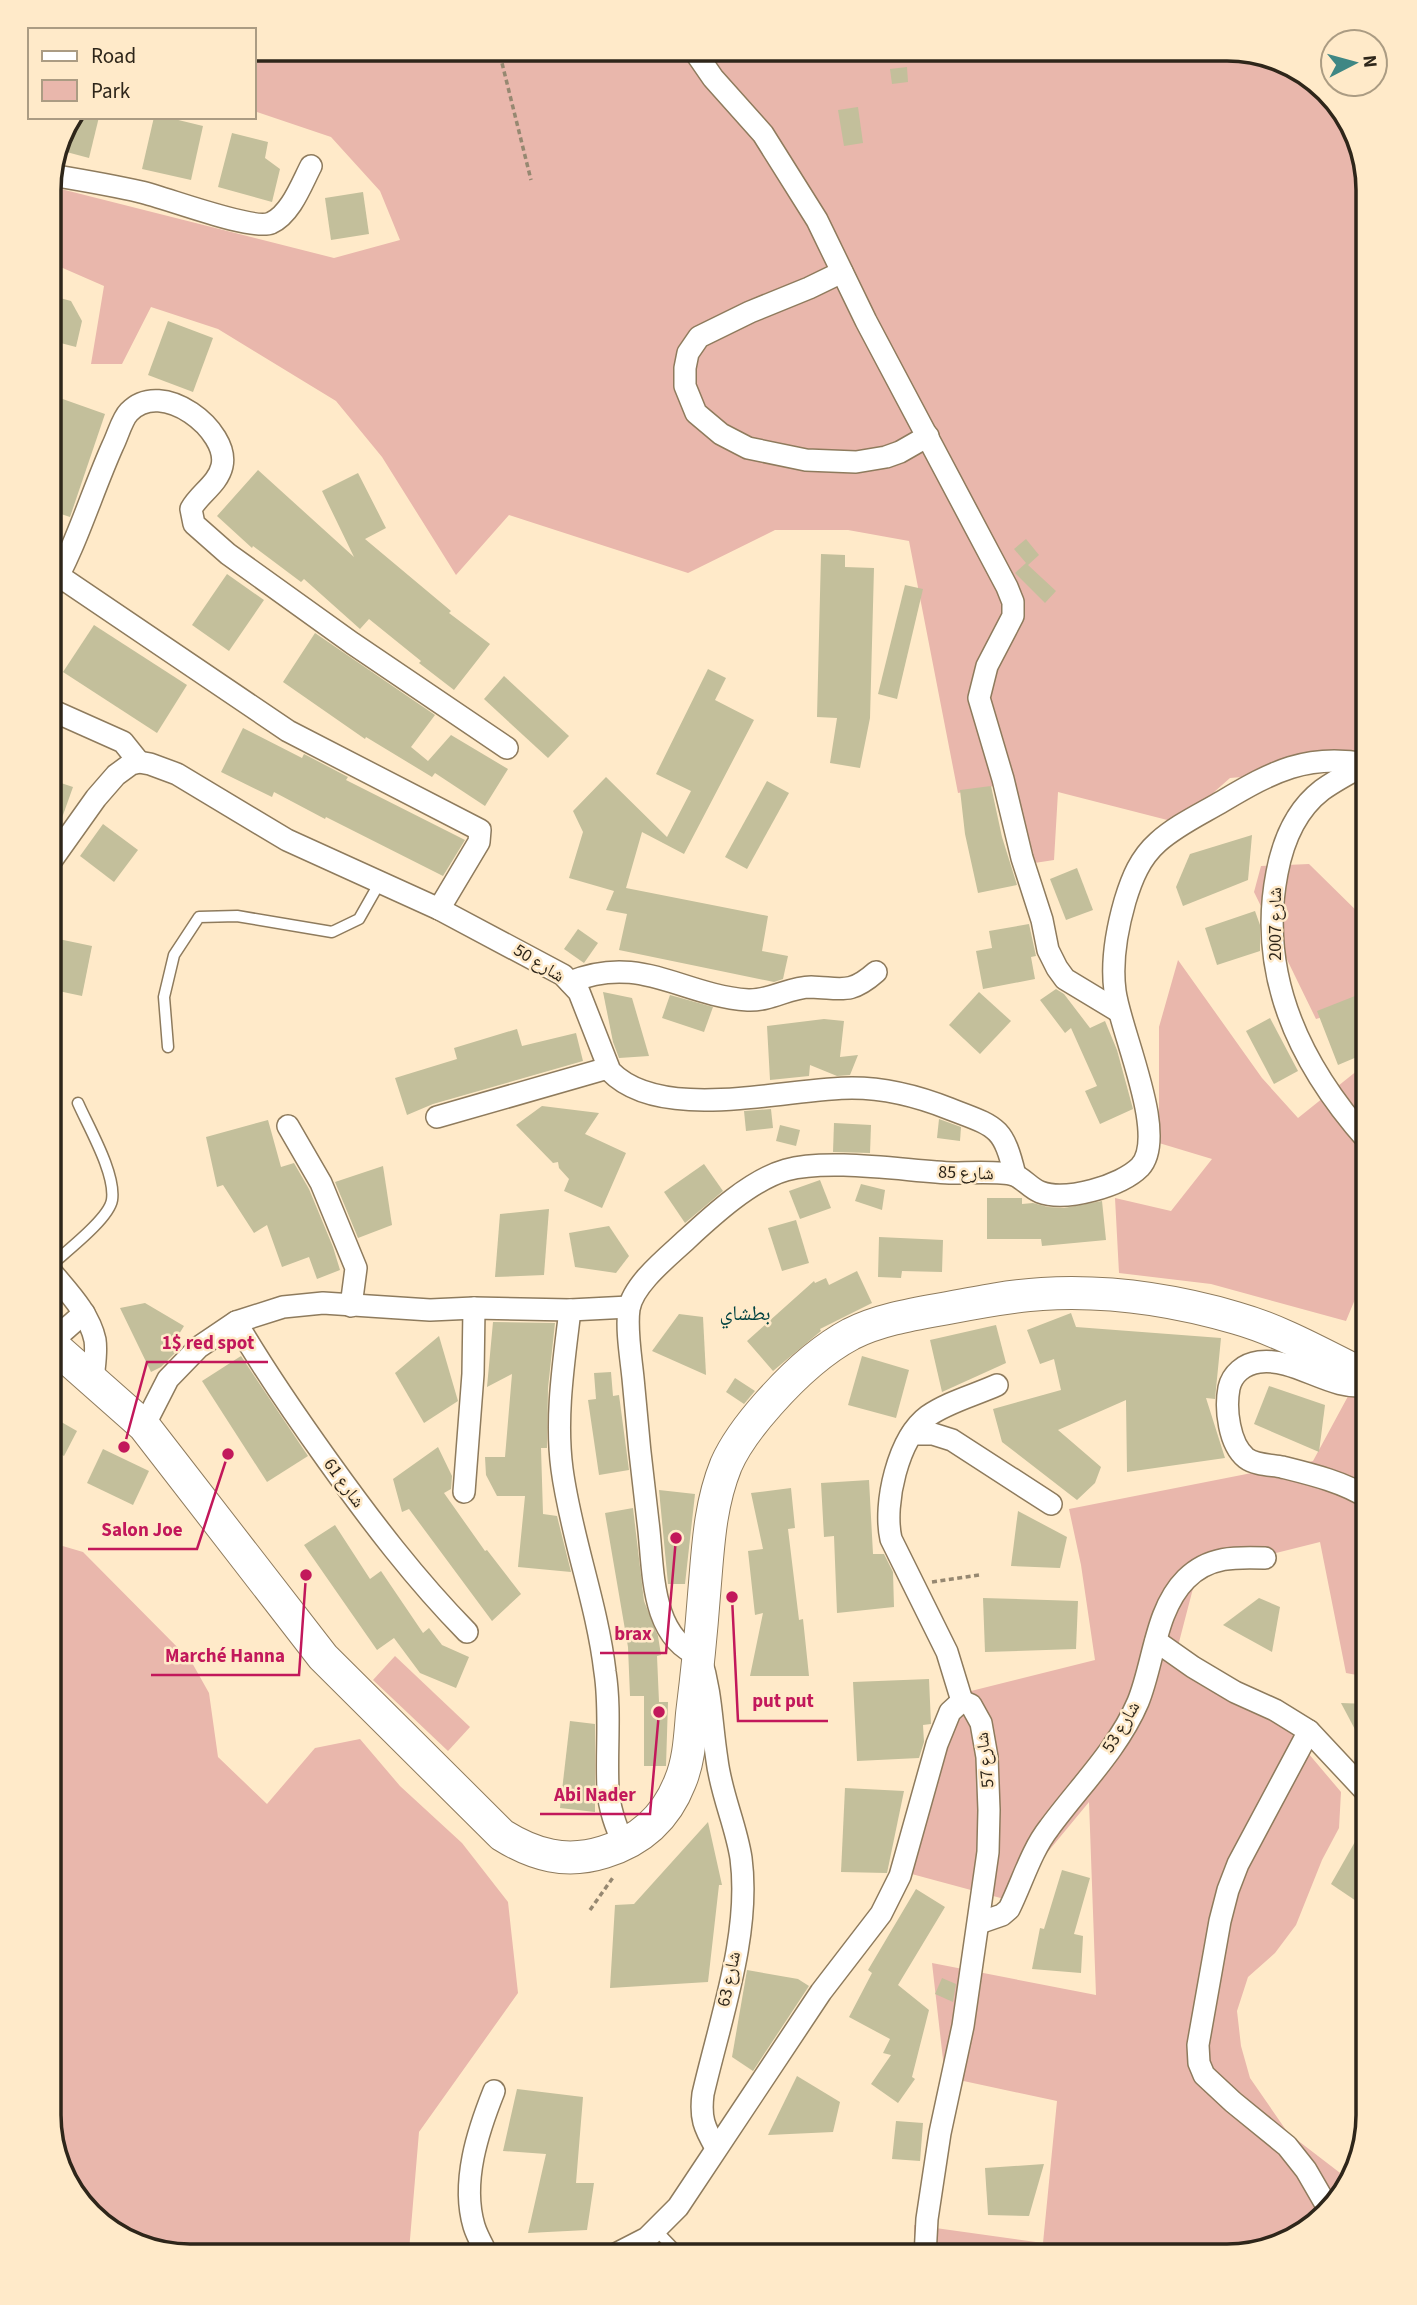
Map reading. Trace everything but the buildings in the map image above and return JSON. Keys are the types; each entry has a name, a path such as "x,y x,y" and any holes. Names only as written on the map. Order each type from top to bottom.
{"main road":[{"path":"61,1352 144,1426 323,1657 502,1835 538,1854 565,1857 595,1854 624,1845 647,1832 673,1797 687,1759 710,1523 717,1490 728,1462 756,1418 790,1380 827,1349 870,1326 911,1314 1017,1297 1061,1293 1181,1305 1239,1319 1289,1339 1356,1371"}],"street":[{"path":"702,62 776,153 817,220 1007,587 1013,602 1013,616 987,666 979,698 1003,779 1022,858 1042,920 1048,950 1056,968 1065,979 1118,1011"},
{"path":"62,177 139,192 260,225 278,219 286,210 311,166"},
{"path":"842,272 699,337 688,353 685,368 685,386 696,413 721,434 748,448 806,460 856,462 886,457 928,436"},
{"path":"62,565 128,412 144,401 171,401 186,409 212,433 223,451 223,466 218,478 196,499 191,509 194,524 228,554 276,589 507,748"},
{"path":"62,589 288,731 480,830 479,842 439,909"},
{"path":"62,715 123,742 139,762 131,764 116,775 62,846"},
{"name":"شارع 50","path":"139,762 177,775 287,840 439,909 563,975 579,992 608,1068"},
{"name":"شارع 85","path":"629,1307 655,1269 695,1232 746,1191 768,1177 786,1170 855,1167 1015,1175 1038,1191 1050,1194 1096,1189 1133,1173 1144,1163 1150,1142 1149,1122 1144,1095 1118,1011 1114,962 1121,917 1133,877 1141,861 1157,843 1178,827 1281,769 1307,762 1356,762"},
{"name":"شارع 2007","path":"1356,770 1321,791 1289,830 1281,848 1274,885 1272,933 1276,973 1290,1023 1326,1085 1356,1125"},
{"path":"570,982 599,972 652,974 710,993 750,1000 765,999 811,987 847,989 864,982 876,972"},
{"path":"437,1117 608,1068 618,1080 632,1088 657,1095 712,1100 855,1088 909,1097 981,1121 997,1130 1007,1142 1015,1175"},
{"path":"288,1126 321,1183 356,1268 351,1306"},
{"path":"61,1284 84,1313 95,1342 93,1380"},
{"path":"144,1426 168,1379 180,1364 199,1347 236,1322 262,1312 323,1303 408,1310 570,1310 629,1307 642,1478 657,1595 666,1628 680,1646 699,1656"},
{"path":"464,1492 472,1387 474,1308"},
{"path":"570,1310 563,1371 560,1450 566,1498 605,1668 609,1731 608,1789 615,1825 624,1845"},
{"path":"61,1332 84,1313"},
{"name":"شارع 61","path":"236,1322 275,1386 393,1550 430,1595 467,1632"},
{"path":"1356,1384 1274,1362 1259,1362 1247,1365 1232,1378 1227,1398 1236,1446 1248,1460 1314,1475 1356,1493"},
{"path":"638,2243 656,2230 678,2207 821,1992 881,1914 900,1876 937,1744 950,1712 962,1701 947,1652 901,1562 887,1525 892,1483 912,1434 928,1416 997,1385"},
{"path":"912,1434 933,1434 951,1440 1051,1504"},
{"name":"شارع 53","path":"979,1923 1002,1915 1009,1909 1047,1830 1127,1724 1138,1702 1163,1619 1185,1579 1199,1569 1229,1557 1265,1558"},
{"path":"666,1628 703,1616"},
{"path":"1156,1640 1203,1673 1275,1710 1309,1731 1356,1781"},
{"name":"شارع 63","path":"699,1656 712,1700 716,1760 736,1834 742,1881 733,1968 701,2112 704,2128 716,2148"},
{"name":"شارع 57","path":"926,2244 940,2133 963,2026 988,1852 988,1756 981,1723 971,1704 962,1701"},
{"path":"1309,1731 1238,1864 1228,1890 1198,2045 1199,2063 1204,2075 1287,2146 1306,2170 1324,2200"},
{"path":"482,2243 474,2226 470,2200 475,2147 494,2091"}],"lane":[{"path":"168,1047 164,997 174,955 199,917 237,916 332,932 359,919 380,882"},
{"path":"61,1256 102,1218 112,1201 108,1170 78,1103"},
{"path":"656,2230 669,2243"}],"path":[{"path":"502,62 531,180"},
{"path":"918,1595 933,1582 979,1575"}],"green space":[{"path":"256,62 1235,62 1268,68 1298,83 1324,105 1342,133 1353,165 1356,191 1356,777 1335,769 1230,778 1179,823 1058,792 1054,860 1028,864 1009,783 958,793 909,541 848,530 775,530 688,573 509,515 456,575 382,457 336,401 218,329 151,307 122,364 91,364 104,286 62,268 62,189 334,258 400,240 380,191 331,137 256,112"},
{"path":"1309,864 1356,910 1356,1007 1316,1019 1254,892 1261,866"},
{"path":"1178,960 1262,1078 1298,1118 1356,1072 1356,1297 1346,1321 1211,1284 1119,1273 1115,1198 1171,1211 1212,1159 1159,1143 1159,1027"},
{"path":"1353,1387 1356,1389 1356,1675 1346,1673 1320,1542 1197,1573 1178,1646 1280,1715 1297,1740 1341,1792 1339,1828 1322,1860 1296,1925 1275,1953 1248,1977 1237,2011 1241,2046 1250,2078 1288,2133 1341,2174 1324,2200 1298,2222 1268,2237 1243,2243 914,2244 914,2225 1043,2243 1057,2101 945,2077 932,1963 1096,1995 1089,1802 1008,1900 908,1873 955,1695 1095,1660 1081,1565 1069,1509 1313,1461"},
{"path":"61,1546 83,1552 191,1661 209,1693 218,1757 267,1804 315,1748 360,1739 400,1786 462,1843 508,1902 518,1993 419,2132 410,2243 165,2241 149,2237 119,2222 93,2200 83,2186 68,2156 61,2114"},
{"path":"395,1656 470,1727 448,1751 373,1680"}],"place":[{"name":"1$ red spot","path":"124,1447"},
{"name":"Salon Joe","path":"228,1454"},
{"name":"brax","path":"676,1538"},
{"name":"Marché Hanna","path":"306,1575"},
{"name":"put put","path":"732,1597"},
{"name":"Abi Nader","path":"659,1712"}],"district":[{"name":"بطشاي","path":"745,1313"}]}
